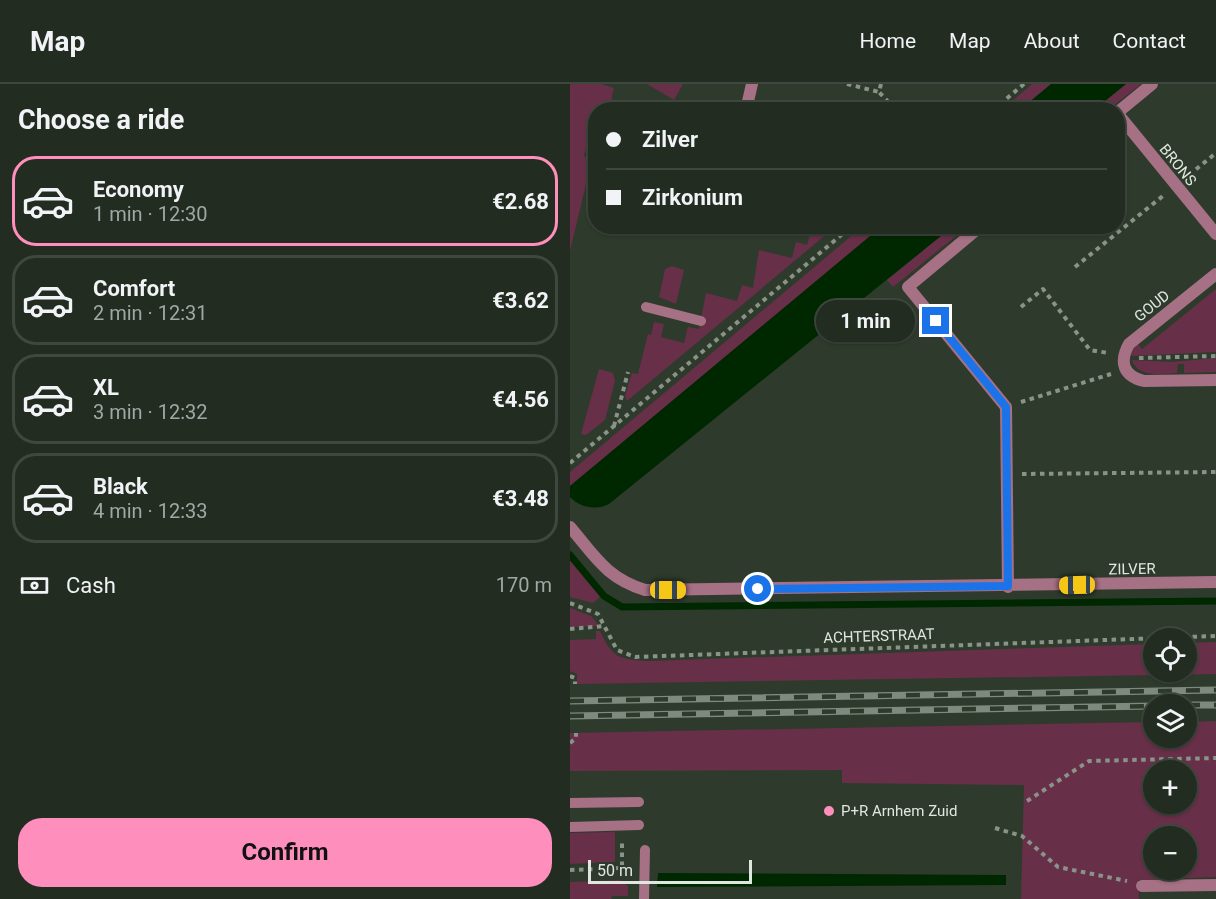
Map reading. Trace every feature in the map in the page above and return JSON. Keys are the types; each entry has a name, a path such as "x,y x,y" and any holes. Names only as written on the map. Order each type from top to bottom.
{"street":[{"path":"748,102 752,84"},
{"name":"BRONS","path":"1125,107 1152,84"},
{"name":"BRONS","path":"1125,122 1216,234"},
{"path":"971,234 908,287 1006,407 1008,586"},
{"name":"GOUD","path":"1122,356 1129,344 1216,274"},
{"path":"1122,356 1124,370 1132,378 1144,381 1216,381"},
{"name":"ZILVER","path":"570,527 610,574 645,590 1216,582"},
{"path":"1142,886 1216,885"}],"lane":[{"path":"646,307 701,321"},
{"path":"570,802 639,802"},
{"path":"570,826 639,825"},
{"path":"644,899 645,850"}],"path":[{"path":"847,84 879,92 889,102"},
{"path":"879,92 881,84"},
{"path":"1003,102 1024,84"},
{"path":"1125,227 1216,153"},
{"path":"570,464 843,234"},
{"path":"1075,267 1116,234"},
{"path":"1021,307 1042,289 1090,350 1122,356 1188,358 1216,356"},
{"path":"1006,407 1124,370"},
{"path":"614,427 628,372"},
{"path":"1006,474 1216,471"},
{"name":"ACHTERSTRAAT","path":"570,603 598,614 616,650 635,657 1216,636"},
{"path":"570,629 605,626"},
{"path":"570,676 575,678 575,684"},
{"path":"570,742 576,738 576,734"},
{"path":"1027,801 1089,761 1216,758"},
{"path":"995,828 1022,836 1058,867 1122,879 1142,886"}],"shaded area":[{"path":"570,84 601,84 614,88 611,99 622,102 588,102 588,141 584,156 588,158 588,176 570,251"},
{"path":"647,84 683,84 674,100"},
{"path":"1032,84 1051,84 1029,102 1011,102"},
{"path":"1051,84 1126,84 1104,102 1029,102"},
{"path":"1126,84 1141,84 1118,102 1105,102"},
{"path":"810,234 827,234 627,401 625,396 632,373 638,374 648,334 651,335 654,322 664,324 661,337 684,343 688,327 699,329 706,293 737,301 742,285 753,288 759,250 792,258 796,242 807,245"},
{"path":"854,234 874,234 570,486 570,472"},
{"path":"872,234 943,234 609,504 588,507 578,503 570,497 570,486"},
{"path":"943,234 958,234 893,287 887,280"},
{"path":"672,266 684,270 676,304 659,297 665,269"},
{"path":"1216,289 1216,352 1131,356 1138,344 1142,349"},
{"path":"1216,358 1216,372 1184,373 1184,364 1178,364 1177,373 1164,374 1151,374 1139,370 1132,360 1171,362"},
{"path":"599,369 613,373 615,381 605,420 586,435 581,434"},
{"path":"570,560 601,596 593,603 570,597"},
{"path":"570,608 591,616 599,626 570,627"},
{"path":"596,631 600,631 609,647 618,656 649,661 1143,644 1143,675 577,684 577,674 570,671 570,640 596,639"},
{"path":"1216,642 1216,674 1197,674 1197,643"},
{"path":"1216,721 1216,877 1197,878 1197,826 1143,826 1143,880 1138,880 1139,899 1021,899 1024,785 842,783 842,770 570,771 570,733 1143,722 1143,748 1197,748 1197,722"},
{"path":"615,832 615,862 570,864 570,833"},
{"path":"658,873 1006,875 1006,885 657,887"},
{"path":"620,880 628,886 628,896 612,896 611,899 570,899 570,882"}],"waterway":[{"path":"570,555 604,596 622,607 1216,601"}],"railway":[{"path":"570,701 1216,690"},
{"path":"1197,705 1216,705"},
{"path":"570,716 1143,706"}],"place":[{"name":"P+R Arnhem Zuid","path":"829,811"}],"route":[{"path":"758,589 1008,586 1006,407 936,321"}]}
